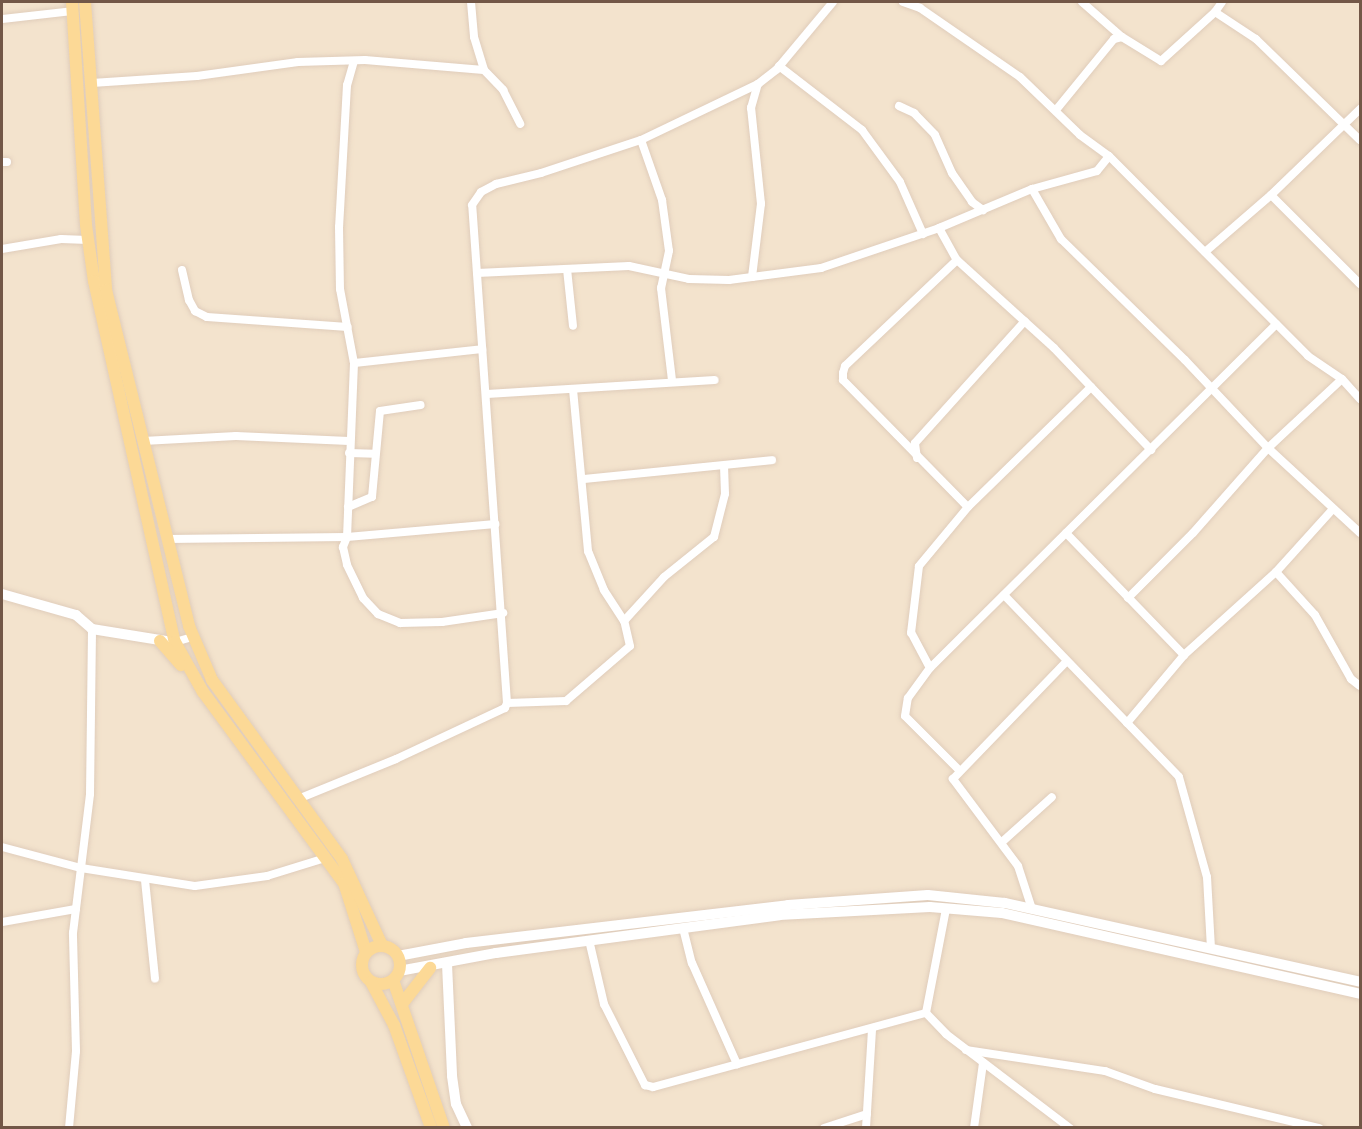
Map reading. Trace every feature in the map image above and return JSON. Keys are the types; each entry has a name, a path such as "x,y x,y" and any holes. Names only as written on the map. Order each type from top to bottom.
{"main road":[{"path":"85,2 106,290 193,637 212,680 326,835 356,883 382,945 398,956 466,944 875,896 948,896 1032,909 1360,982"},
{"path":"73,6 88,240 97,301 175,636 200,687"},
{"path":"2,594 76,615 92,629 156,641 200,687 316,843 350,896 366,952 362,972 371,982 394,1025 431,1128"},
{"path":"156,641 162,633 175,636"},
{"path":"316,843 326,835"},
{"path":"371,982 382,984 396,975 447,964 589,940 885,907 1002,913 1360,994"},
{"path":"366,952 382,945"},
{"path":"398,956 396,975 402,1004 444,1128"},
{"path":"447,964 452,1077 456,1104 467,1128"},
{"path":"402,1004 430,968"}],"street":[{"path":"471,2 474,37 484,70 503,90 520,124"},
{"path":"298,799 396,759 505,708 507,703 503,613 472,205 482,192 508,178 541,173 640,140 758,84 779,66 833,2"},
{"path":"903,2 923,5 1020,77 1080,135 1109,156 1308,356 1342,380 1360,399"},
{"path":"1082,2 1122,37 1161,61 1215,12 1220,2"},
{"path":"2,19 73,6"},
{"path":"1215,12 1256,39 1324,109 1345,124 1360,140"},
{"path":"1056,110 1089,65 1114,39 1122,37"},
{"path":"92,83 196,76 298,62 354,61 484,70"},
{"path":"354,61 347,85 339,227 340,290 354,363 349,441 347,537 344,547 347,565 363,598 378,614 400,623 420,624 503,613"},
{"path":"779,66 862,130 900,182 923,234"},
{"path":"752,277 761,204 751,108 758,84"},
{"path":"898,106 914,113 934,135 952,174 983,210"},
{"path":"1205,252 1271,195 1360,109"},
{"path":"640,140 662,200 669,251 666,275 661,288 672,380"},
{"path":"477,273 629,266 689,279 752,277 821,267 923,234 1032,189 1097,171 1109,156"},
{"path":"1032,189 1061,239 1268,448 1360,533"},
{"path":"1271,195 1360,284"},
{"path":"939,228 957,260 1025,321 1151,450"},
{"path":"2,249 61,240 88,240"},
{"path":"957,260 845,366 843,380 917,459 968,507"},
{"path":"567,269 573,326"},
{"path":"183,270 189,300 195,311 207,317 348,327"},
{"path":"917,459 915,443 1025,321"},
{"path":"959,770 905,716 905,704 930,668 1276,324"},
{"path":"354,363 482,349"},
{"path":"487,393 573,390 672,380 715,380"},
{"path":"1128,598 1193,533 1268,448 1342,380"},
{"path":"930,668 911,633 919,566 968,507 1091,387"},
{"path":"507,703 566,701 630,646 624,621 604,590 588,551 573,390"},
{"path":"348,507 372,497 374,454 380,411 421,405"},
{"path":"144,441 236,436 349,441"},
{"path":"349,453 374,454"},
{"path":"582,479 772,460"},
{"path":"624,621 664,577 714,537 725,494 724,466"},
{"path":"1127,723 1184,655 1276,572 1333,508"},
{"path":"167,540 347,537 495,524"},
{"path":"1066,533 1184,655"},
{"path":"1276,572 1315,615 1351,679 1360,686"},
{"path":"1004,595 1179,777 1186,791 1207,877 1211,949"},
{"path":"69,1128 76,1052 73,999 76,909 90,794 92,629"},
{"path":"175,636 193,637"},
{"path":"1032,909 1018,866 1002,842 957,789 953,779 959,770 1067,661"},
{"path":"1002,842 1052,797"},
{"path":"2,847 81,868 145,880 195,886 220,884 287,871 326,858"},
{"path":"145,880 155,978"},
{"path":"2,922 76,909"},
{"path":"926,1013 946,909"},
{"path":"683,928 692,963 737,1064"},
{"path":"589,940 604,1004 645,1085 653,1087 926,1013"},
{"path":"926,1013 966,1050 1068,1127"},
{"path":"866,1128 872,1029"},
{"path":"966,1050 1105,1071 1155,1089 1319,1128"},
{"path":"974,1128 983,1063"},
{"path":"824,1128 867,1114"}],"shaded area":[{"path":"2,2 1360,2 1360,1127 2,1127"}]}
